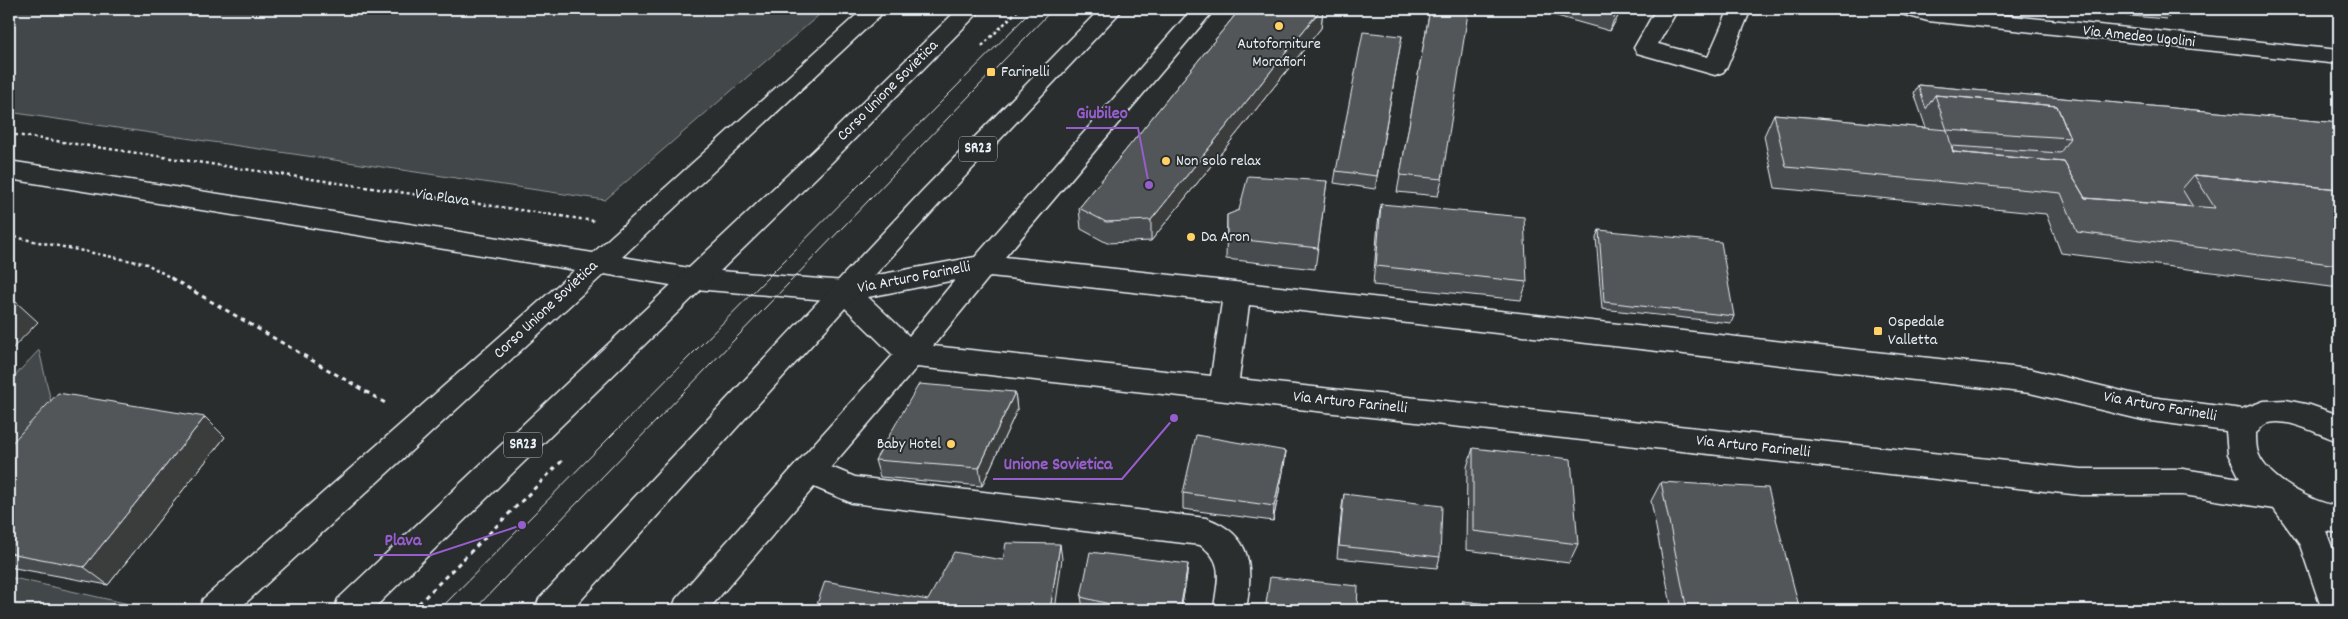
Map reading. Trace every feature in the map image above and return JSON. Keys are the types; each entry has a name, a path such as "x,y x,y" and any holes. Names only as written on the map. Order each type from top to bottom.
{"street":[{"name":"Corso Unione Sovietica","path":"215,610 876,9"},
{"name":"Corso Unione Sovietica","path":"350,610 823,156 971,9"},
{"name":"SR23","path":"551,610 932,196 1112,9"},
{"path":"688,610 910,355 983,265 1204,9"},
{"path":"1667,9 1645,48 1715,67 1740,9"},
{"name":"Via Amedeo Ugolini","path":"1909,9 1938,15 2339,57"},
{"path":"9,170 695,279 845,291"},
{"name":"Via Arturo Farinelli","path":"845,291 983,265 2030,381 2143,408 2249,422"},
{"name":"Via Arturo Farinelli","path":"845,291 910,355 2081,482 2184,482 2282,497"},
{"path":"1224,389 1237,293"},
{"name":"Via Arturo Farinelli","path":"2339,430 2330,424 2287,411 2256,415 2241,430 2244,456 2259,478 2282,497 2308,512 2339,520"},
{"path":"809,471 852,490 1206,532 1222,540 1232,553 1235,567 1230,610"},
{"path":"2282,497 2314,539 2338,610"}],"path":[{"name":"Via Plava","path":"9,134 595,221"},
{"path":"9,236 147,264 421,424"}],"shaded area":[{"path":"9,9 826,9 605,200 9,112"},
{"path":"39,350 52,406 9,458 9,382"},
{"path":"9,577 151,609 9,610"}],"building":[{"path":"1240,9 1321,9 1151,220 1106,222 1079,208"},
{"path":"1430,9 1468,13 1442,179 1400,175"},
{"path":"1363,32 1402,36 1377,176 1336,171"},
{"path":"1918,85 2339,123 2339,189 2194,175 2182,189 2193,207 2085,198 2064,162 1953,152 1952,146 2060,153 2070,138 2057,106 1935,95 1926,109"},
{"path":"1935,95 2057,106 2070,138 1947,130"},
{"path":"1774,114 1947,130 1953,152 2064,162 2085,198 2215,208 2194,175 2339,189 2339,265 2077,232 2061,193 1786,167"},
{"path":"1248,176 1327,181 1318,248 1227,238 1227,215 1239,210"},
{"path":"1381,204 1524,217 1527,282 1376,266"},
{"path":"1599,230 1721,242 1734,316 1604,302"},
{"path":"9,300 16,302 9,309"},
{"name":"Baby Hotel","path":"919,384 1015,392 979,468 875,460"},
{"path":"58,393 205,417 84,567 9,553 9,446"},
{"path":"1196,435 1286,451 1274,506 1183,493"},
{"path":"1473,448 1571,459 1578,544 1473,531"},
{"path":"1661,482 1768,488 1800,610 1687,610"},
{"path":"1344,494 1442,506 1440,557 1339,546"},
{"path":"1006,543 1060,544 1050,610 815,610 825,581 928,600 954,552 1003,560"},
{"path":"1090,552 1188,564 1180,610 1111,610 1113,605 1081,597"},
{"path":"1270,577 1358,586 1357,610 1265,610"},
{"path":"1463,601 1533,610 1462,610"}],"tram line":[{"path":"439,610 1033,9"},
{"path":"474,610 1053,9"}],"place":[{"name":"Autoforniture Morafiori","path":"1279,26"},
{"name":"Farinelli","path":"991,72"},
{"name":"Non solo relax","path":"1166,161"},
{"name":"Giubileo","path":"1149,185"},
{"name":"Da Aron","path":"1191,237"},
{"name":"Ospedale Valletta","path":"1878,331"},
{"name":"Unione Sovietica","path":"1174,418"},
{"name":"Baby Hotel","path":"951,444"},
{"name":"Plava","path":"522,525"}]}
